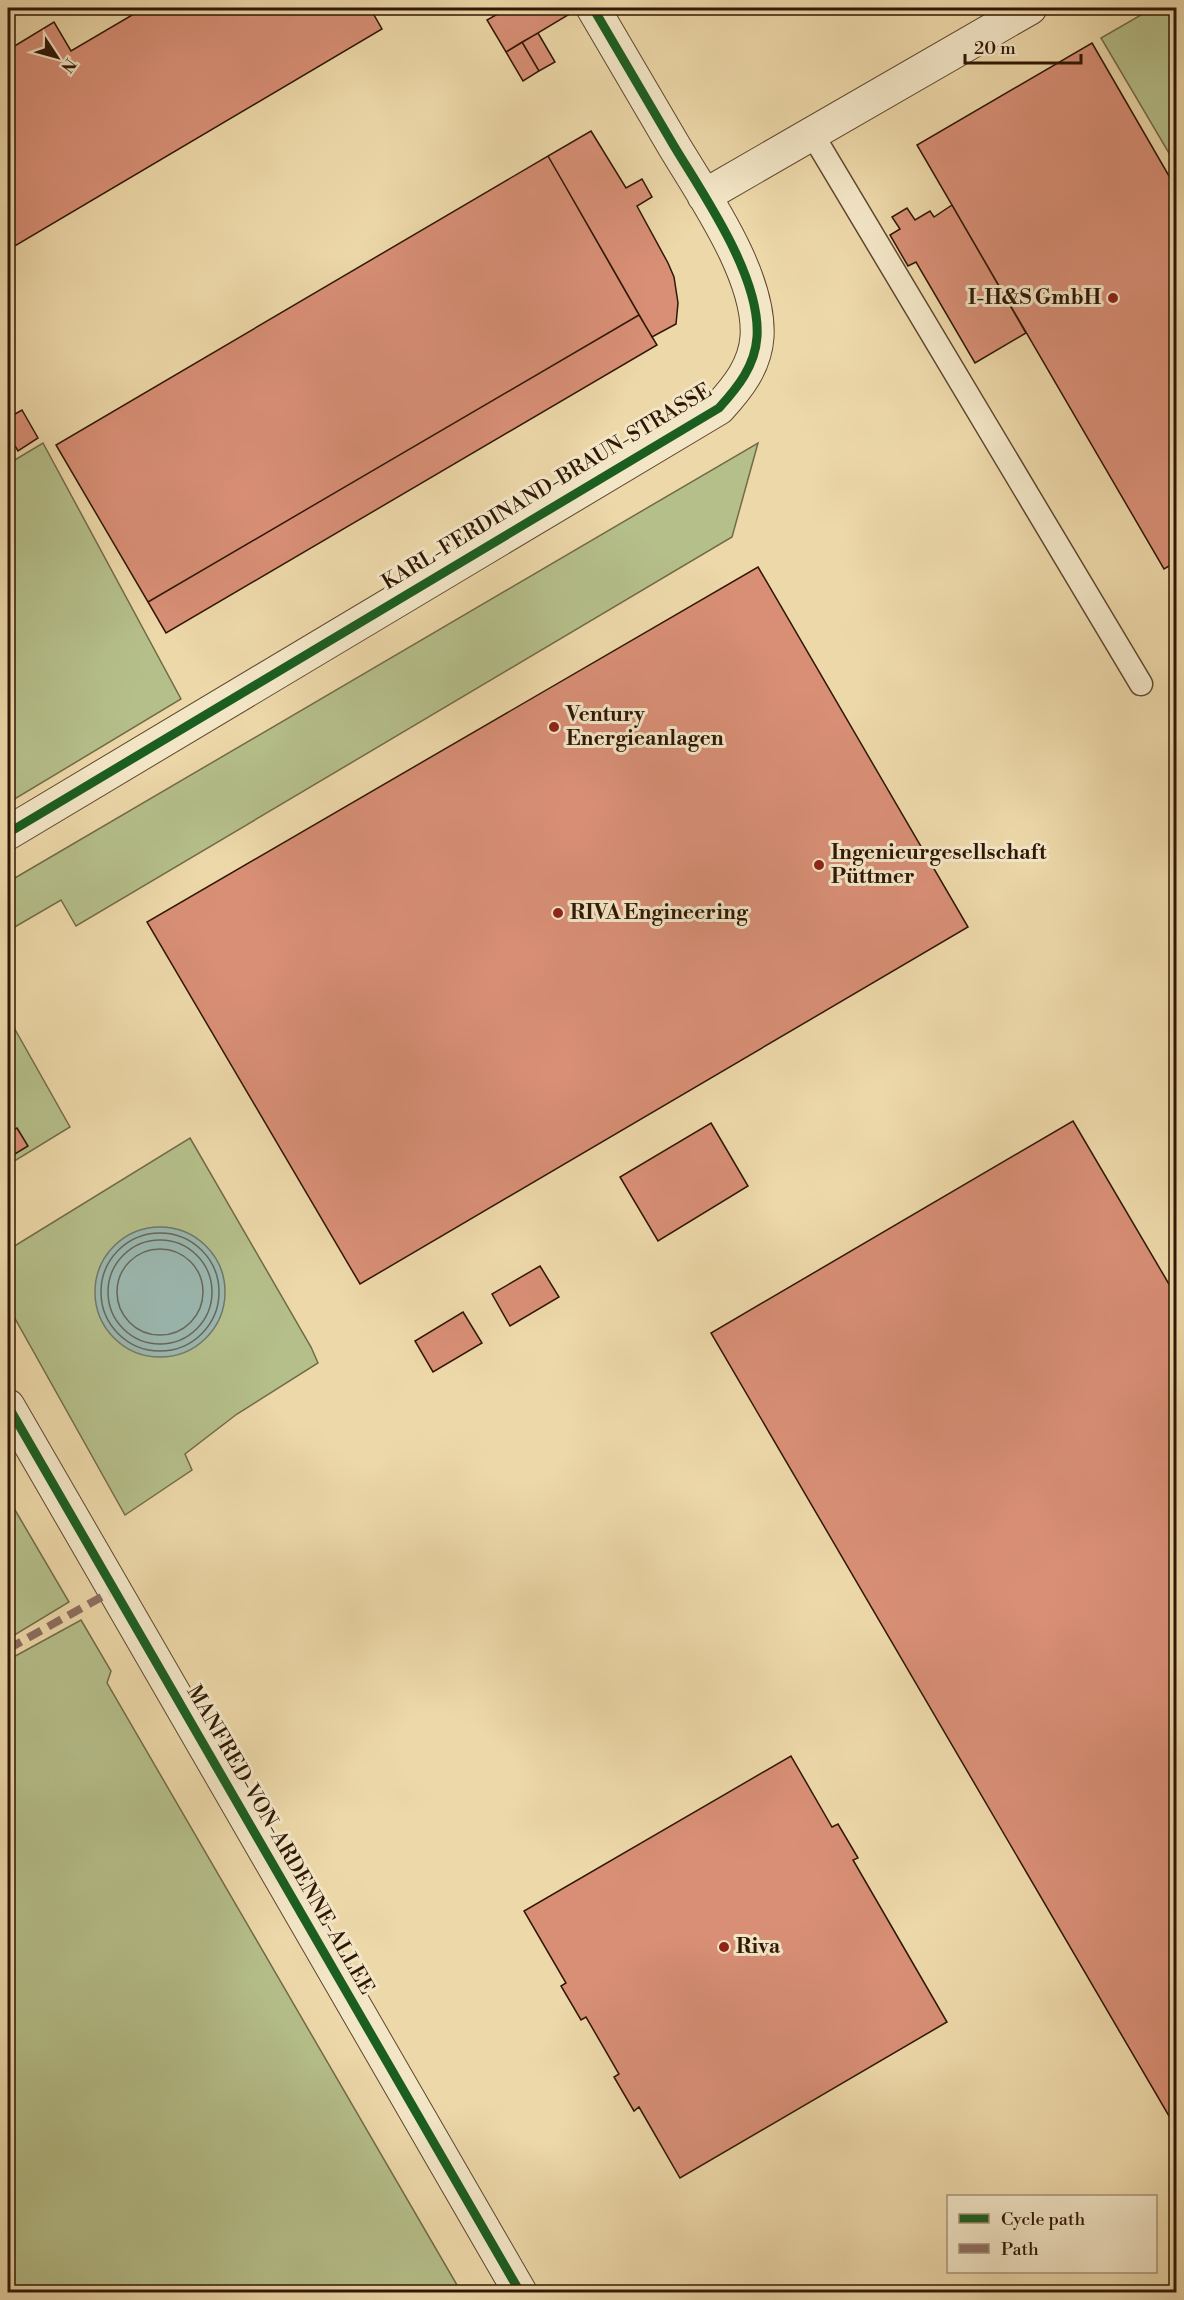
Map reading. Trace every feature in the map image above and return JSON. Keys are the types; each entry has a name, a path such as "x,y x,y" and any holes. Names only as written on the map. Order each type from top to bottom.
{"street":[{"name":"KARL-FERDINAND-BRAUN-STRASSE","path":"8,833 719,408 741,383 753,360 757,336 756,315 738,256 593,8"},
{"path":"704,196 811,132 1030,8"},
{"name":"MANFRED-VON-ARDENNE-ALLEE","path":"8,1406 520,2292"}],"lane":[{"path":"811,132 1141,684"}],"green space":[{"path":"1153,8 1176,8 1176,165 1101,38"},
{"path":"43,443 181,699 8,803 8,464"},
{"path":"758,443 732,537 76,926 61,900 8,931 8,882"},
{"path":"8,1017 70,1127 8,1165"},
{"path":"190,1138 311,1347 318,1363 237,1414 185,1454 192,1470 125,1515 8,1306 8,1250"},
{"path":"8,1498 69,1602 8,1639"},
{"path":"81,1620 111,1671 107,1683 457,2285 443,2292 8,2292 8,1660"}],"water":[{"path":"160,1227 185,1232 206,1246 220,1267 225,1292 220,1317 206,1338 185,1352 160,1357 135,1352 114,1338 100,1317 95,1292 100,1267 114,1246 135,1232"}],"building":[{"path":"144,8 370,8 382,29 8,250 8,50 54,22 71,51"},
{"path":"508,8 571,8 573,12 506,52 487,20"},
{"path":"538,33 555,62 539,71 522,42"},
{"path":"522,42 539,71 523,81 506,52"},
{"path":"1092,43 1176,188 1176,562 1164,569 917,145"},
{"path":"591,131 626,188 642,179 652,197 637,206 674,277 678,303 676,324 652,337 548,156"},
{"path":"548,156 639,315 148,602 56,445"},
{"path":"952,205 1026,333 975,363 916,262 908,266 890,235 900,229 892,217 907,208 915,220 930,211 934,217"},
{"path":"639,315 657,345 166,633 148,602"},
{"path":"22,410 38,438 18,451 8,434 8,418"},
{"path":"758,567 968,927 360,1284 147,922"},
{"path":"1073,1121 1176,1296 1176,2128 711,1333"},
{"path":"711,1123 748,1186 658,1241 620,1177"},
{"path":"17,1128 28,1146 10,1157 8,1134"},
{"path":"540,1266 559,1297 510,1326 492,1294"},
{"path":"463,1312 482,1343 433,1372 415,1341"},
{"name":"Riva","path":"791,1756 832,1827 838,1824 858,1858 853,1860 947,2022 680,2178 639,2107 634,2111 614,2077 619,2074 586,2017 581,2020 561,1986 566,1983 524,1911"}],"marked path":[{"path":"8,1649 114,1590"}],"cycle path":[{"path":"8,833 719,408 739,384 753,357 757,337 756,314 740,263 714,213 593,8"},
{"path":"8,1406 520,2292"}],"place":[{"name":"I-H&S GmbH","path":"1113,298"},
{"name":"Ventury Energieanlagen","path":"554,727"},
{"name":"Ingenieurgesellschaft Püttmer","path":"819,865"},
{"name":"RIVA Engineering","path":"558,913"},
{"name":"Riva","path":"724,1947"}]}
